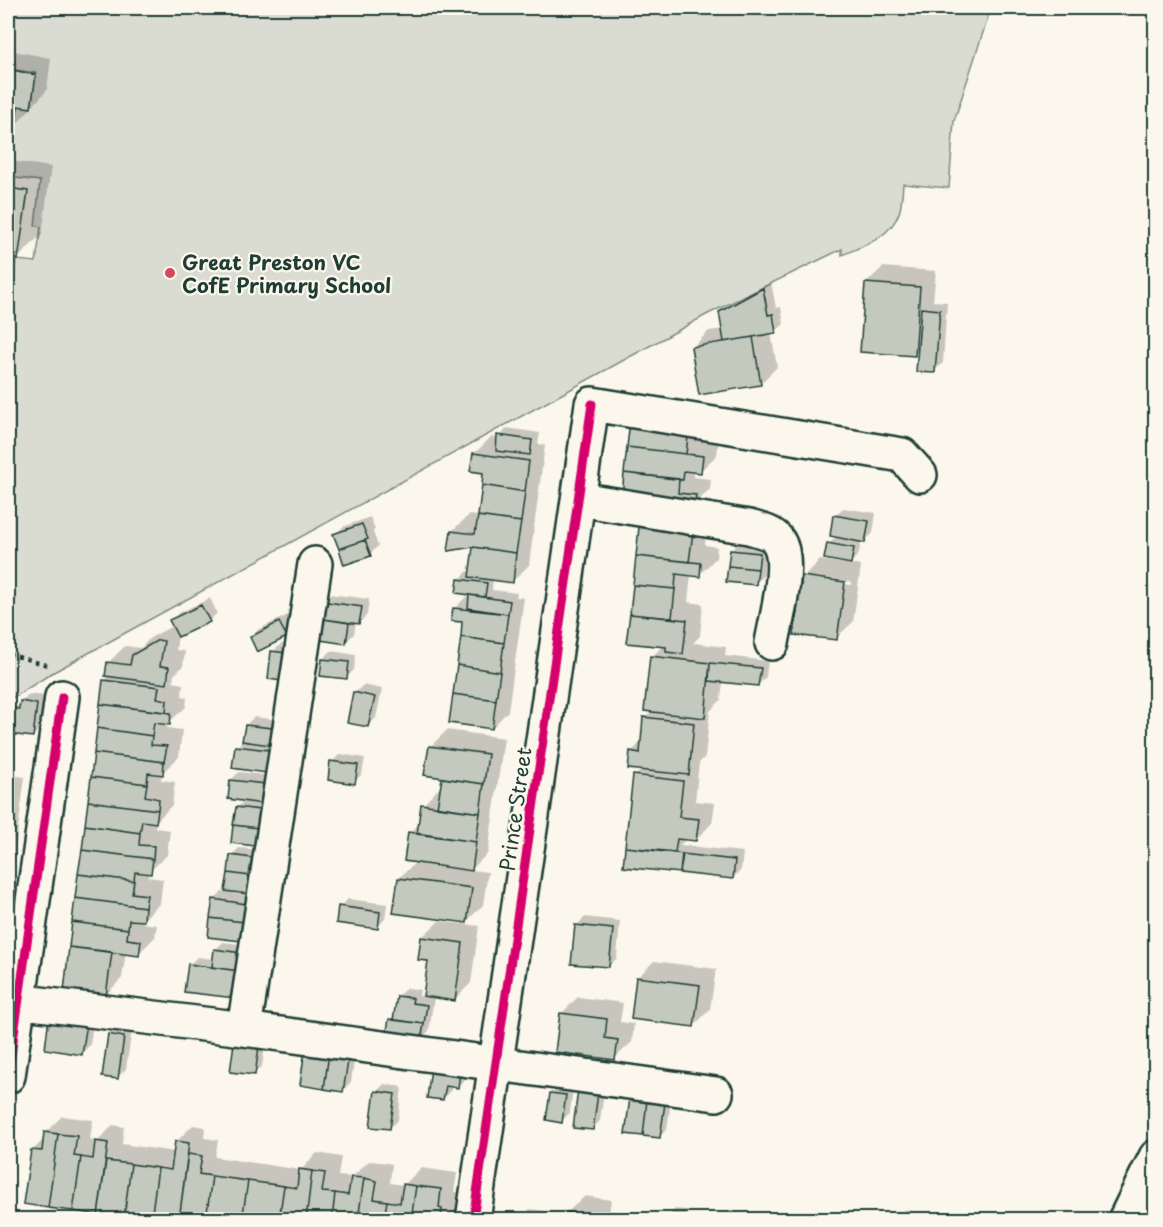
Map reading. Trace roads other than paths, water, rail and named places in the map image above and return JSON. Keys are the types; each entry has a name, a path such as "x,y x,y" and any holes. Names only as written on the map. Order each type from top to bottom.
{"street":[{"name":"Prince Street","path":"473,1220 592,404 902,455 920,474"},
{"path":"579,499 749,528 768,533 778,540 783,554 783,572 772,643"},
{"path":"244,1029 315,564"},
{"path":"8,1076 12,1001 62,697"},
{"path":"12,1001 244,1029 716,1094"},
{"path":"1125,1220 1155,1157"}],"place":[{"name":"Great Preston VC CofE Primary School","path":"170,273"}]}
